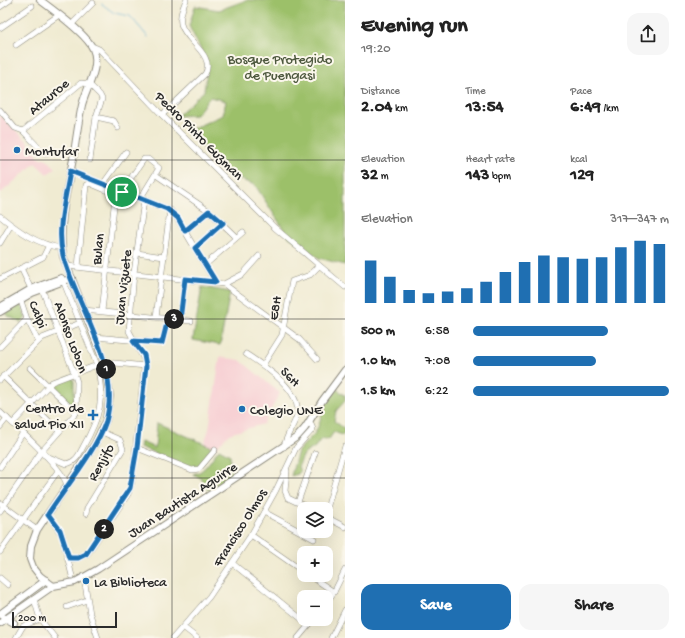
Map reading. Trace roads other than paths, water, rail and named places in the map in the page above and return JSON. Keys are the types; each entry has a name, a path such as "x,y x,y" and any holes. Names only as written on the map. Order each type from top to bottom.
{"main road":[{"name":"Pedro Pinto Guzman","path":"40,0 71,25 92,46"},
{"path":"1,619 53,586 35,570 30,558 31,546 37,530 102,432 106,420 110,396 104,362 67,266 62,248 62,230 70,171 82,105 96,59 92,46"},
{"path":"0,312 30,289 71,276"},
{"path":"1,305 63,279"},
{"name":"Juan Bautista Aguirre","path":"53,586 72,583 84,578 298,437 310,422 322,401 345,370"},
{"path":"1,619 46,580"},
{"path":"1,619 14,623"}],"street":[{"path":"0,7 10,0"},
{"path":"162,114 205,74 208,66 206,58 187,37 183,29 181,17 186,0"},
{"path":"71,25 93,3"},
{"path":"0,28 32,6"},
{"path":"16,45 59,15"},
{"name":"Pedro Pinto Guzman","path":"92,46 99,49 276,228 345,287"},
{"name":"Atauroe","path":"23,131 81,83 89,84"},
{"path":"89,84 102,99 96,117 90,160"},
{"path":"0,110 15,128 23,131 45,154"},
{"path":"96,117 114,121 118,128"},
{"path":"103,184 126,152"},
{"path":"122,192 144,159 148,159 160,168 142,199"},
{"path":"70,171 103,184 115,191"},
{"path":"156,175 209,211 236,237"},
{"path":"78,267 88,183 122,192 170,210 185,231 216,282"},
{"name":"Bulan","path":"102,311 115,191"},
{"name":"Juan Vizuete","path":"69,558 78,558 86,554 128,494 132,482 146,366 144,355 133,341 129,331 142,199"},
{"path":"156,317 170,210"},
{"path":"185,231 209,211"},
{"path":"0,216 30,238 48,247 62,248"},
{"path":"195,248 223,223"},
{"path":"0,243 11,225"},
{"path":"206,265 243,232"},
{"path":"0,279 43,257 48,247"},
{"path":"136,253 164,257"},
{"path":"224,284 242,274 259,256"},
{"path":"67,266 224,284 299,339 317,359"},
{"name":"E8H","path":"263,365 282,335 292,281 310,274 319,266"},
{"path":"21,268 30,289"},
{"path":"42,453 66,464 77,459 96,425 100,411 101,391 97,365 63,279"},
{"path":"180,320 185,279"},
{"name":"Alonso Lobon","path":"42,289 74,373 76,382 76,413"},
{"name":"Calpi","path":"20,297 27,319 38,341"},
{"path":"84,310 191,321"},
{"path":"0,347 27,319"},
{"path":"95,337 162,343 168,319"},
{"path":"59,431 2,378 38,341 58,331 80,323"},
{"name":"S6H","path":"246,354 263,365 284,383 297,402 296,417 284,446"},
{"path":"104,362 146,366"},
{"path":"12,423 49,385 57,380 97,365"},
{"path":"0,511 2,504 59,431 76,413 30,368"},
{"path":"0,412 42,453 64,478 67,486"},
{"path":"0,427 6,418"},
{"name":"Francisco Olmos","path":"173,638 209,597 250,535 264,512 296,448 313,429 310,422"},
{"name":"Renjifo","path":"86,514 88,506 123,449 123,444 119,440 102,432"},
{"path":"0,467 23,434"},
{"path":"329,502 345,446"},
{"path":"137,448 192,470 199,469 215,450"},
{"path":"287,468 286,494 288,498 298,502 315,453"},
{"path":"0,552 58,471"},
{"path":"64,478 72,478"},
{"path":"2,504 22,521 37,530"},
{"path":"264,512 314,539"},
{"path":"48,514 60,530 69,558 72,576"},
{"path":"333,521 345,527"},
{"path":"250,535 297,567"},
{"path":"232,563 297,615"},
{"path":"319,582 334,592 345,570"},
{"path":"0,578 8,585"},
{"path":"84,578 87,600 98,638"},
{"path":"34,599 40,619 54,638"},
{"path":"67,607 87,600"},
{"path":"331,638 345,610"},
{"path":"16,638 23,626 40,619"},
{"path":"14,623 22,624 23,626"},
{"path":"298,638 308,626"},
{"path":"183,627 197,638"}],"waterway":[{"path":"102,4 114,13 130,16 148,37"}],"place":[{"name":"Montufar","path":"17,150"},
{"name":"Colegio UNE","path":"242,409"},
{"name":"Centro de salud Pio XII","path":"93,415"},
{"name":"La Biblioteca","path":"86,581"}],"park label":[{"name":"Bosque Protegido de Puengasi","path":"280,66"}]}
